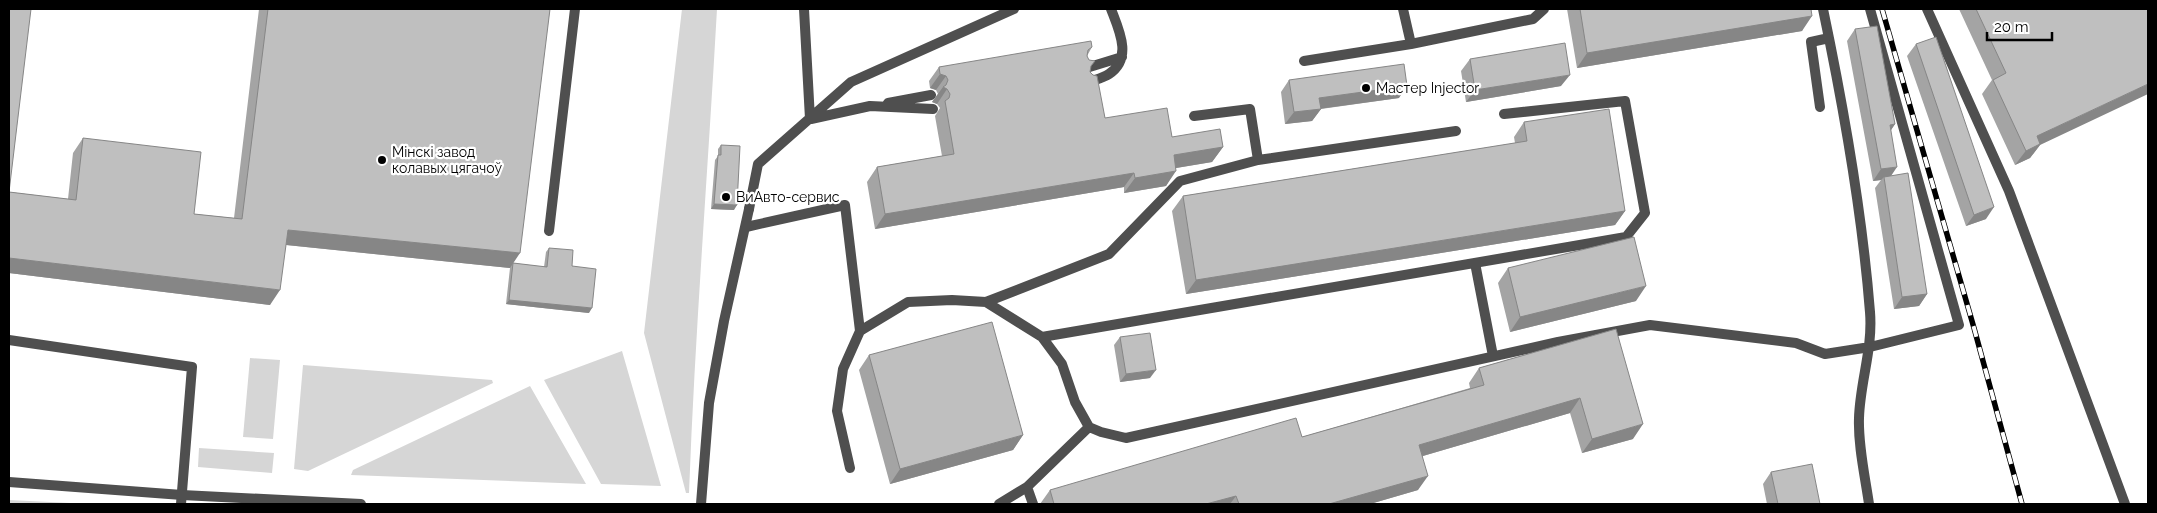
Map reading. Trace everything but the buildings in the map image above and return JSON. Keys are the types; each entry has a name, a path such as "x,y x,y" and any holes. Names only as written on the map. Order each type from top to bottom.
{"street":[{"path":"549,231 575,9"},
{"path":"804,9 810,119"},
{"path":"701,504 709,403 724,321 746,227 758,164 851,82 1014,9"},
{"path":"1086,84 1110,74 1122,57 1122,39 1111,9"},
{"path":"1403,9 1411,44"},
{"path":"1304,61 1411,44 1533,19 1544,9"},
{"path":"1823,9 1846,123 1870,314 1870,347 1859,417 1860,444 1869,504"},
{"path":"986,302 1042,337 1062,364 1074,402 1089,427 1126,438 1493,356 1650,325 1796,343 1825,354 1870,347 1959,325 1870,9"},
{"path":"1927,9 2009,191 2125,504"},
{"path":"1820,106 1811,42 1829,38"},
{"path":"1083,69 1122,57"},
{"path":"810,119 931,94"},
{"path":"1042,337 1626,237 1645,213 1626,101 1504,114"},
{"path":"870,106 934,109"},
{"path":"1194,116 1250,109 1258,160"},
{"path":"860,330 908,302 952,300 986,302 1109,254 1180,181 1258,160 1456,131"},
{"path":"746,227 845,205 860,330 843,369 836,411 850,468"},
{"path":"1475,263 1493,356"},
{"path":"9,340 192,367 181,500"},
{"path":"999,504 1027,487 1089,427"},
{"path":"9,482 181,500 361,504"},
{"path":"1027,487 1033,504"}],"shaded area":[{"path":"682,9 717,9 689,493 686,493 644,333"},
{"path":"622,351 661,486 601,484 544,380"},
{"path":"250,358 280,360 273,439 243,437"},
{"path":"303,365 492,380 493,383 308,471 294,469"},
{"path":"530,386 586,484 351,475 353,470"},
{"path":"199,448 274,453 272,473 198,467"},
{"path":"9,500 91,504 9,504"}],"railway":[{"path":"1882,9 1974,328 2022,504"}],"place":[{"name":"Мастер Injector","path":"1366,88"},
{"name":"Мінскі завод колавых цягачоў","path":"382,160"},
{"name":"ВиАвто-сервис","path":"726,197"}]}
